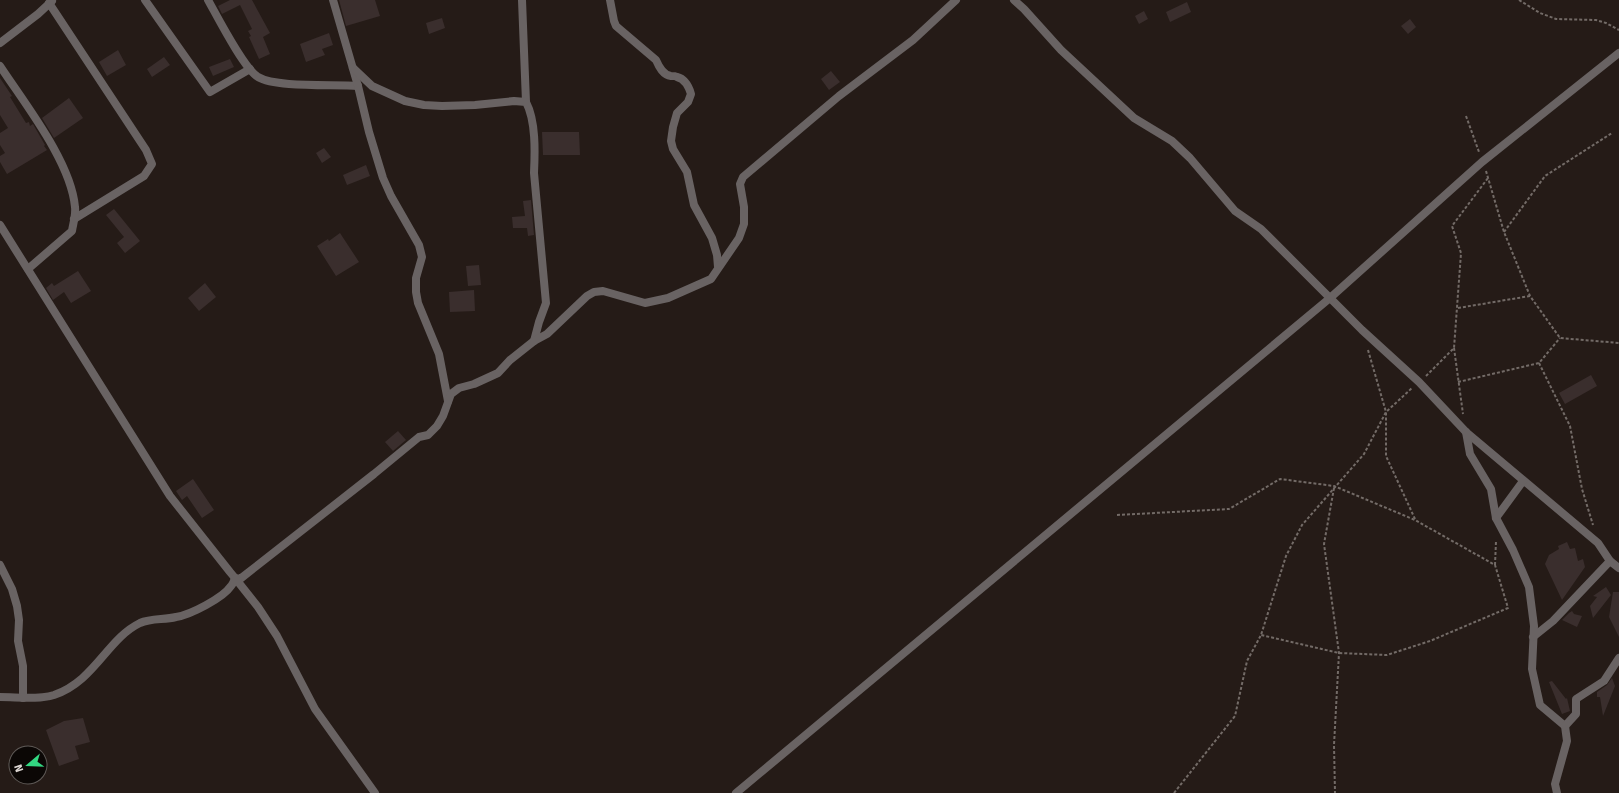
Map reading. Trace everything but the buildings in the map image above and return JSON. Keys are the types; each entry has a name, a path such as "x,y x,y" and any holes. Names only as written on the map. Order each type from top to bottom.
{"street":[{"path":"145,0 210,92 250,69"},
{"path":"208,0 243,60 257,77 278,83 358,86"},
{"path":"333,0 383,178 391,196 419,245 422,257 416,278 418,303 439,354 448,401"},
{"path":"522,0 526,102 531,112 536,193 546,303 534,341"},
{"path":"610,0 616,26 656,60 664,73 669,76 677,77 688,85 691,94 688,102 677,113 671,141 673,149 687,172 694,205 712,238 717,255 718,267"},
{"path":"235,578 240,579 374,474 418,437 428,434 437,426 443,416 451,394 459,388 474,384 498,373 510,360 534,341 547,334 594,292 603,292 645,303 668,298 711,279 739,238 744,224 744,206 740,184 743,177 839,96 913,40 956,0"},
{"path":"1014,0 1061,50 1134,118 1172,141 1190,158 1235,211 1261,229 1362,330 1419,382 1466,432 1598,543 1610,561 1619,568"},
{"path":"0,43 38,14 51,1 146,150 152,164 144,176 74,219"},
{"path":"736,793 1330,298 1482,162 1619,53"},
{"path":"0,66 42,128 69,179 76,208 72,231 28,269"},
{"path":"353,68 372,86 405,101 424,105 442,106 475,105 514,101 526,102"},
{"path":"0,225 170,496 258,607 277,636 315,709 375,793"},
{"path":"1466,432 1470,454 1491,489 1496,518 1513,550 1529,587 1533,637 1532,668 1540,705 1565,726 1567,741 1555,784 1557,793"},
{"path":"1496,518 1523,481"},
{"path":"1533,637 1553,621 1610,561"},
{"path":"0,565 12,589 17,606 19,620 18,641 23,666 23,698"},
{"path":"0,697 41,698 55,694 69,687 85,677 125,633 140,623 147,620 177,617 188,614 221,595 230,587 235,578"},
{"path":"1565,726 1576,714 1576,699 1604,680 1619,658"}],"path":[{"path":"1519,0 1540,13 1556,19 1596,20 1606,23 1619,30"},
{"path":"1466,116 1488,178 1504,232 1530,296 1560,338"},
{"path":"1504,232 1545,176 1612,133"},
{"path":"1466,432 1454,348 1461,254 1452,226 1488,178"},
{"path":"1458,308 1530,296"},
{"path":"1362,330 1386,412 1386,456 1415,520"},
{"path":"1560,338 1619,342"},
{"path":"1458,382 1539,363 1560,338"},
{"path":"1174,793 1235,716 1247,661 1261,635 1286,556 1302,526 1334,486 1364,454 1386,412 1454,348"},
{"path":"1539,363 1570,426 1582,489 1598,543"},
{"path":"1117,515 1229,508 1280,479 1334,486 1415,520 1496,566 1508,608 1430,641 1387,655 1339,653 1261,635"},
{"path":"1334,486 1324,544 1339,653 1334,745 1335,793"}]}
